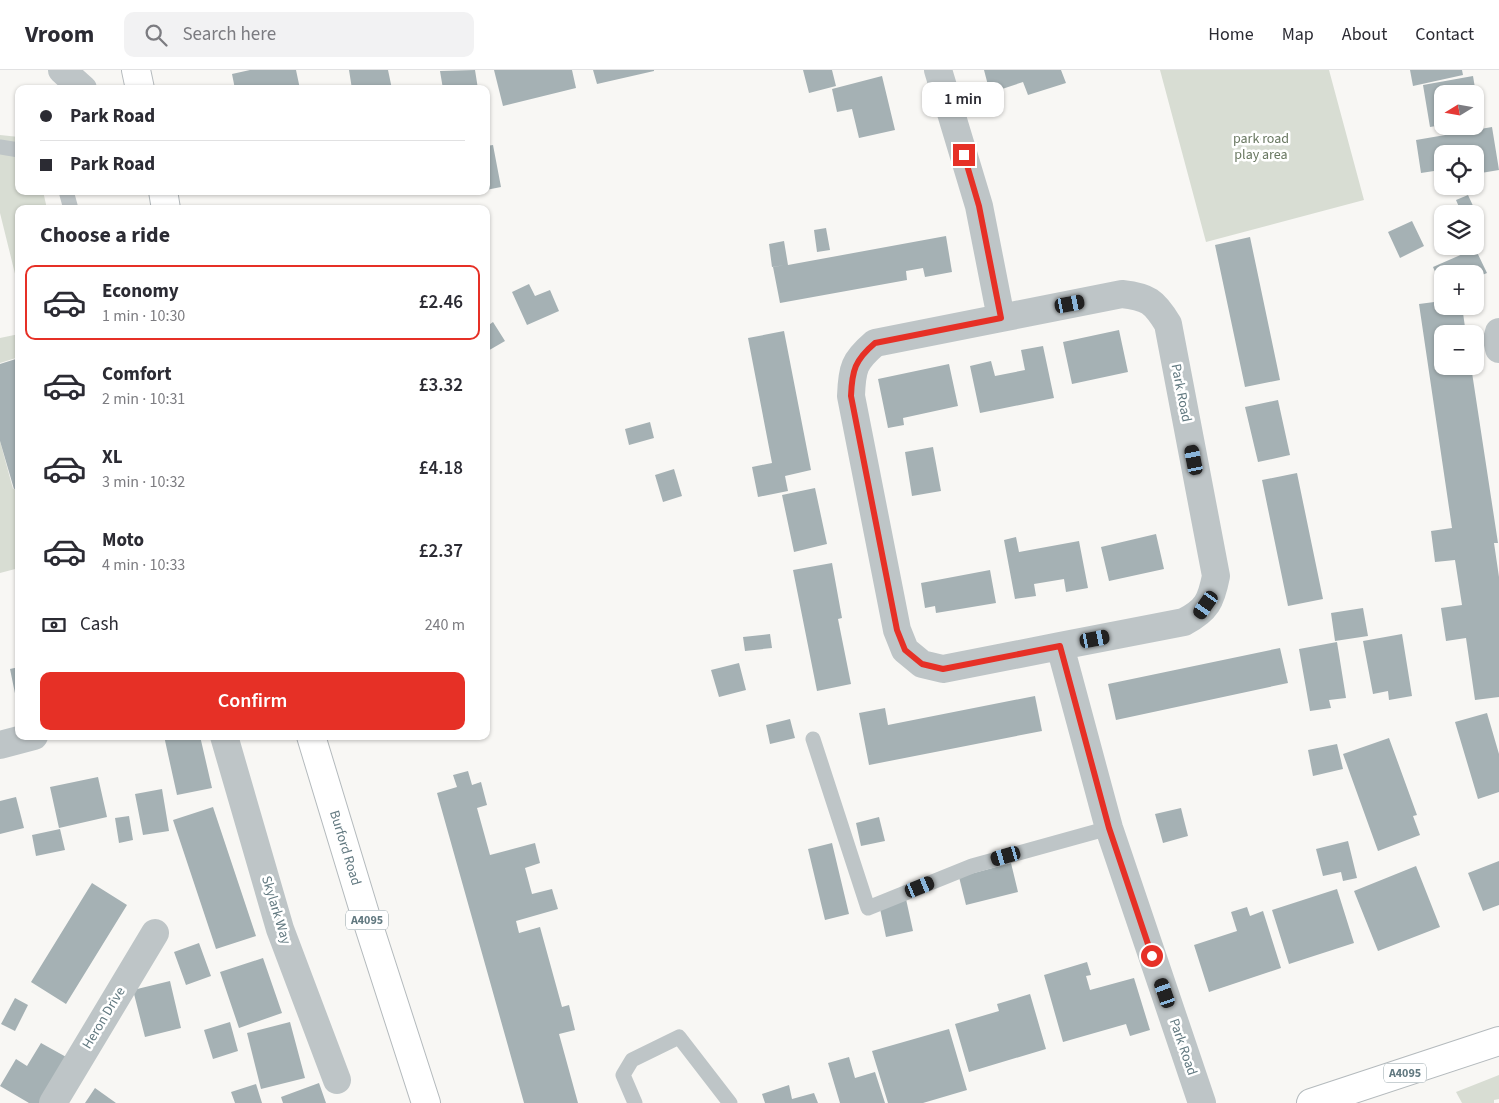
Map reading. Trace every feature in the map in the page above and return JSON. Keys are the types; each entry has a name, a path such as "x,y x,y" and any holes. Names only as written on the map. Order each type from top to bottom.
{"main road":[{"path":"136,70 139,85"},
{"name":"Burford Road","path":"312,740 365,914 426,1103"},
{"name":"A4095","path":"1311,1103 1499,1041"}],"street":[{"path":"62,70 79,85"},
{"path":"938,70 979,206 1001,318"},
{"name":"Park Road","path":"1122,294 1142,296 1157,306 1168,324 1216,576 1212,597 1200,614 1184,622 943,669 922,664 905,650 897,630 851,396 851,377 858,357 875,343 1001,318 1122,294"},
{"path":"1499,332 1497,339 1499,349"},
{"name":"Park Road","path":"1060,646 1109,828 1202,1103"},
{"path":"0,745 19,740"},
{"name":"Skylark Way","path":"225,740 280,929 336,1080"},
{"name":"Heron Drive","path":"53,1103 155,933"}],"lane":[{"path":"0,147 15,149"},
{"path":"813,739 868,908 972,866 1109,828"},
{"path":"635,1103 624,1075 632,1060 679,1037 729,1103"}],"green space":[{"name":"park road play area","path":"1160,70 1329,70 1364,200 1206,242"},
{"path":"0,135 15,137 15,195 44,195 46,205 15,205 15,274 0,213"},
{"path":"15,335 15,358 0,363 0,338"},
{"path":"0,441 13,489 15,489 15,569 0,573"},
{"path":"1499,1075 1499,1099 1494,1100 1494,1103 1462,1103 1456,1092"}],"building":[{"path":"250,70 296,70 299,85 234,85 232,74"},
{"path":"349,70 388,70 391,85 351,85"},
{"path":"475,70 477,85 442,85 440,71"},
{"path":"494,70 572,70 576,88 503,106"},
{"path":"593,70 654,70 654,71 597,84"},
{"path":"803,70 832,70 836,86 809,93"},
{"path":"984,70 1061,70 1066,83 1028,95 1023,82 990,93"},
{"path":"1410,70 1462,70 1463,75 1413,86"},
{"path":"882,76 895,130 859,138 852,109 837,112 832,89"},
{"path":"1473,76 1474,85 1434,85 1434,126 1430,127 1423,85"},
{"path":"1492,127 1499,170 1484,172 1484,145 1434,145 1434,171 1421,173 1416,140 1445,135 1484,135 1484,128"},
{"path":"490,145 493,145 501,187 490,189"},
{"path":"1468,195 1473,205 1458,205 1456,200"},
{"path":"1412,221 1424,246 1400,258 1388,232"},
{"path":"826,228 830,250 817,252 814,230"},
{"path":"946,236 952,272 925,277 923,268 906,271 907,280 780,303 773,267 785,265 772,267 769,244 784,241 788,265"},
{"path":"1250,237 1280,380 1245,387 1215,245"},
{"path":"1460,255 1478,255 1483,265 1438,265"},
{"path":"529,284 535,296 550,290 559,311 527,325 512,292"},
{"path":"1434,302 1434,315 1463,315 1465,325 1434,325 1434,375 1472,375 1498,543 1494,543 1499,577 1499,697 1475,700 1466,638 1446,641 1441,608 1462,605 1455,560 1435,562 1431,531 1452,528 1419,304"},
{"path":"493,322 505,341 490,350 490,324"},
{"path":"1119,330 1128,372 1072,384 1063,342"},
{"path":"784,331 811,470 785,476 788,491 758,497 752,467 772,463 748,338"},
{"path":"1043,346 1054,398 980,413 970,366 991,361 995,376 1025,370 1021,350"},
{"path":"15,359 14,489 0,441 0,364"},
{"path":"949,364 958,406 903,418 904,425 888,428 878,379"},
{"path":"1278,400 1290,455 1258,462 1245,407"},
{"path":"650,422 654,438 629,445 625,429"},
{"path":"933,447 941,491 912,496 905,452"},
{"path":"674,469 682,496 663,502 655,475"},
{"path":"1297,473 1323,599 1288,606 1262,480"},
{"path":"815,488 827,544 794,552 782,495"},
{"path":"1156,534 1164,569 1109,581 1101,547"},
{"path":"1016,537 1019,552 1079,541 1088,588 1066,592 1064,579 1034,584 1036,596 1015,599 1004,540"},
{"path":"832,563 842,618 838,619 851,684 817,691 793,570"},
{"path":"990,570 996,603 936,613 935,606 925,608 921,583"},
{"path":"1363,608 1368,636 1335,641 1331,613"},
{"path":"770,634 772,648 745,651 743,637"},
{"path":"1402,634 1412,696 1389,700 1388,691 1373,694 1363,641"},
{"path":"1337,642 1346,698 1329,700 1331,708 1310,711 1299,649"},
{"path":"1280,648 1288,683 1116,720 1108,684"},
{"path":"739,663 746,690 719,697 711,670"},
{"path":"15,668 15,693 10,669"},
{"path":"1035,696 1042,731 869,765 859,713 885,708 888,725"},
{"path":"1487,713 1499,754 1499,792 1478,799 1455,722"},
{"path":"790,719 795,738 770,744 766,725"},
{"path":"1389,738 1417,815 1413,816 1420,835 1378,851 1343,754"},
{"path":"165,740 201,740 212,788 177,795"},
{"path":"1337,744 1343,769 1313,776 1308,750"},
{"path":"468,771 472,785 481,782 487,805 477,808 490,855 535,843 540,863 525,868 532,894 552,889 558,909 516,921 519,933 540,927 562,1007 569,1005 575,1030 559,1034 578,1103 524,1103 437,793 457,787 453,775"},
{"path":"98,777 107,817 59,828 50,787"},
{"path":"162,789 169,831 143,835 135,794"},
{"path":"16,797 24,828 0,834 0,801"},
{"path":"213,807 256,936 216,949 173,820"},
{"path":"1181,808 1188,836 1163,843 1155,814"},
{"path":"129,816 133,840 119,843 115,818"},
{"path":"879,817 885,841 861,846 856,823"},
{"path":"60,829 65,850 36,856 32,835"},
{"path":"1348,841 1357,878 1343,881 1341,872 1323,876 1316,849"},
{"path":"832,843 849,914 825,920 808,849"},
{"path":"1499,861 1499,905 1483,911 1468,873"},
{"path":"1011,863 1018,892 966,905 959,877"},
{"path":"1416,866 1440,927 1378,951 1354,891"},
{"path":"92,883 127,905 66,1004 31,982"},
{"path":"1337,889 1354,943 1289,964 1272,910"},
{"path":"906,899 913,931 886,937 879,904"},
{"path":"1247,907 1250,916 1263,911 1281,968 1209,992 1194,945 1237,931 1231,912"},
{"path":"199,943 211,976 186,985 174,952"},
{"path":"263,958 282,1013 239,1028 220,972"},
{"path":"1087,962 1091,975 1086,976 1090,990 1134,978 1150,1030 1130,1036 1126,1024 1063,1042 1044,975"},
{"path":"170,981 181,1028 145,1037 133,990"},
{"path":"1030,994 1046,1049 969,1072 955,1024 999,1011 997,1004"},
{"path":"15,998 28,1005 15,1031 1,1024"},
{"path":"230,1022 238,1051 213,1059 204,1030"},
{"path":"290,1022 305,1078 261,1089 247,1033"},
{"path":"949,1029 967,1090 923,1103 888,1103 872,1051"},
{"path":"41,1043 68,1058 41,1103 29,1103 0,1086 16,1059 27,1066"},
{"path":"849,1057 855,1078 875,1072 885,1103 840,1103 828,1063"},
{"path":"319,1083 326,1103 283,1103 281,1097"},
{"path":"256,1084 262,1103 235,1103 231,1092"},
{"path":"789,1085 792,1099 814,1093 818,1103 765,1103 762,1094"},
{"path":"95,1088 116,1103 85,1103"}],"route":[{"path":"964,155 979,206 1001,318 875,343 858,357 851,377 851,396 897,630 905,650 922,664 943,669 1060,646 1109,828 1152,956"}]}
